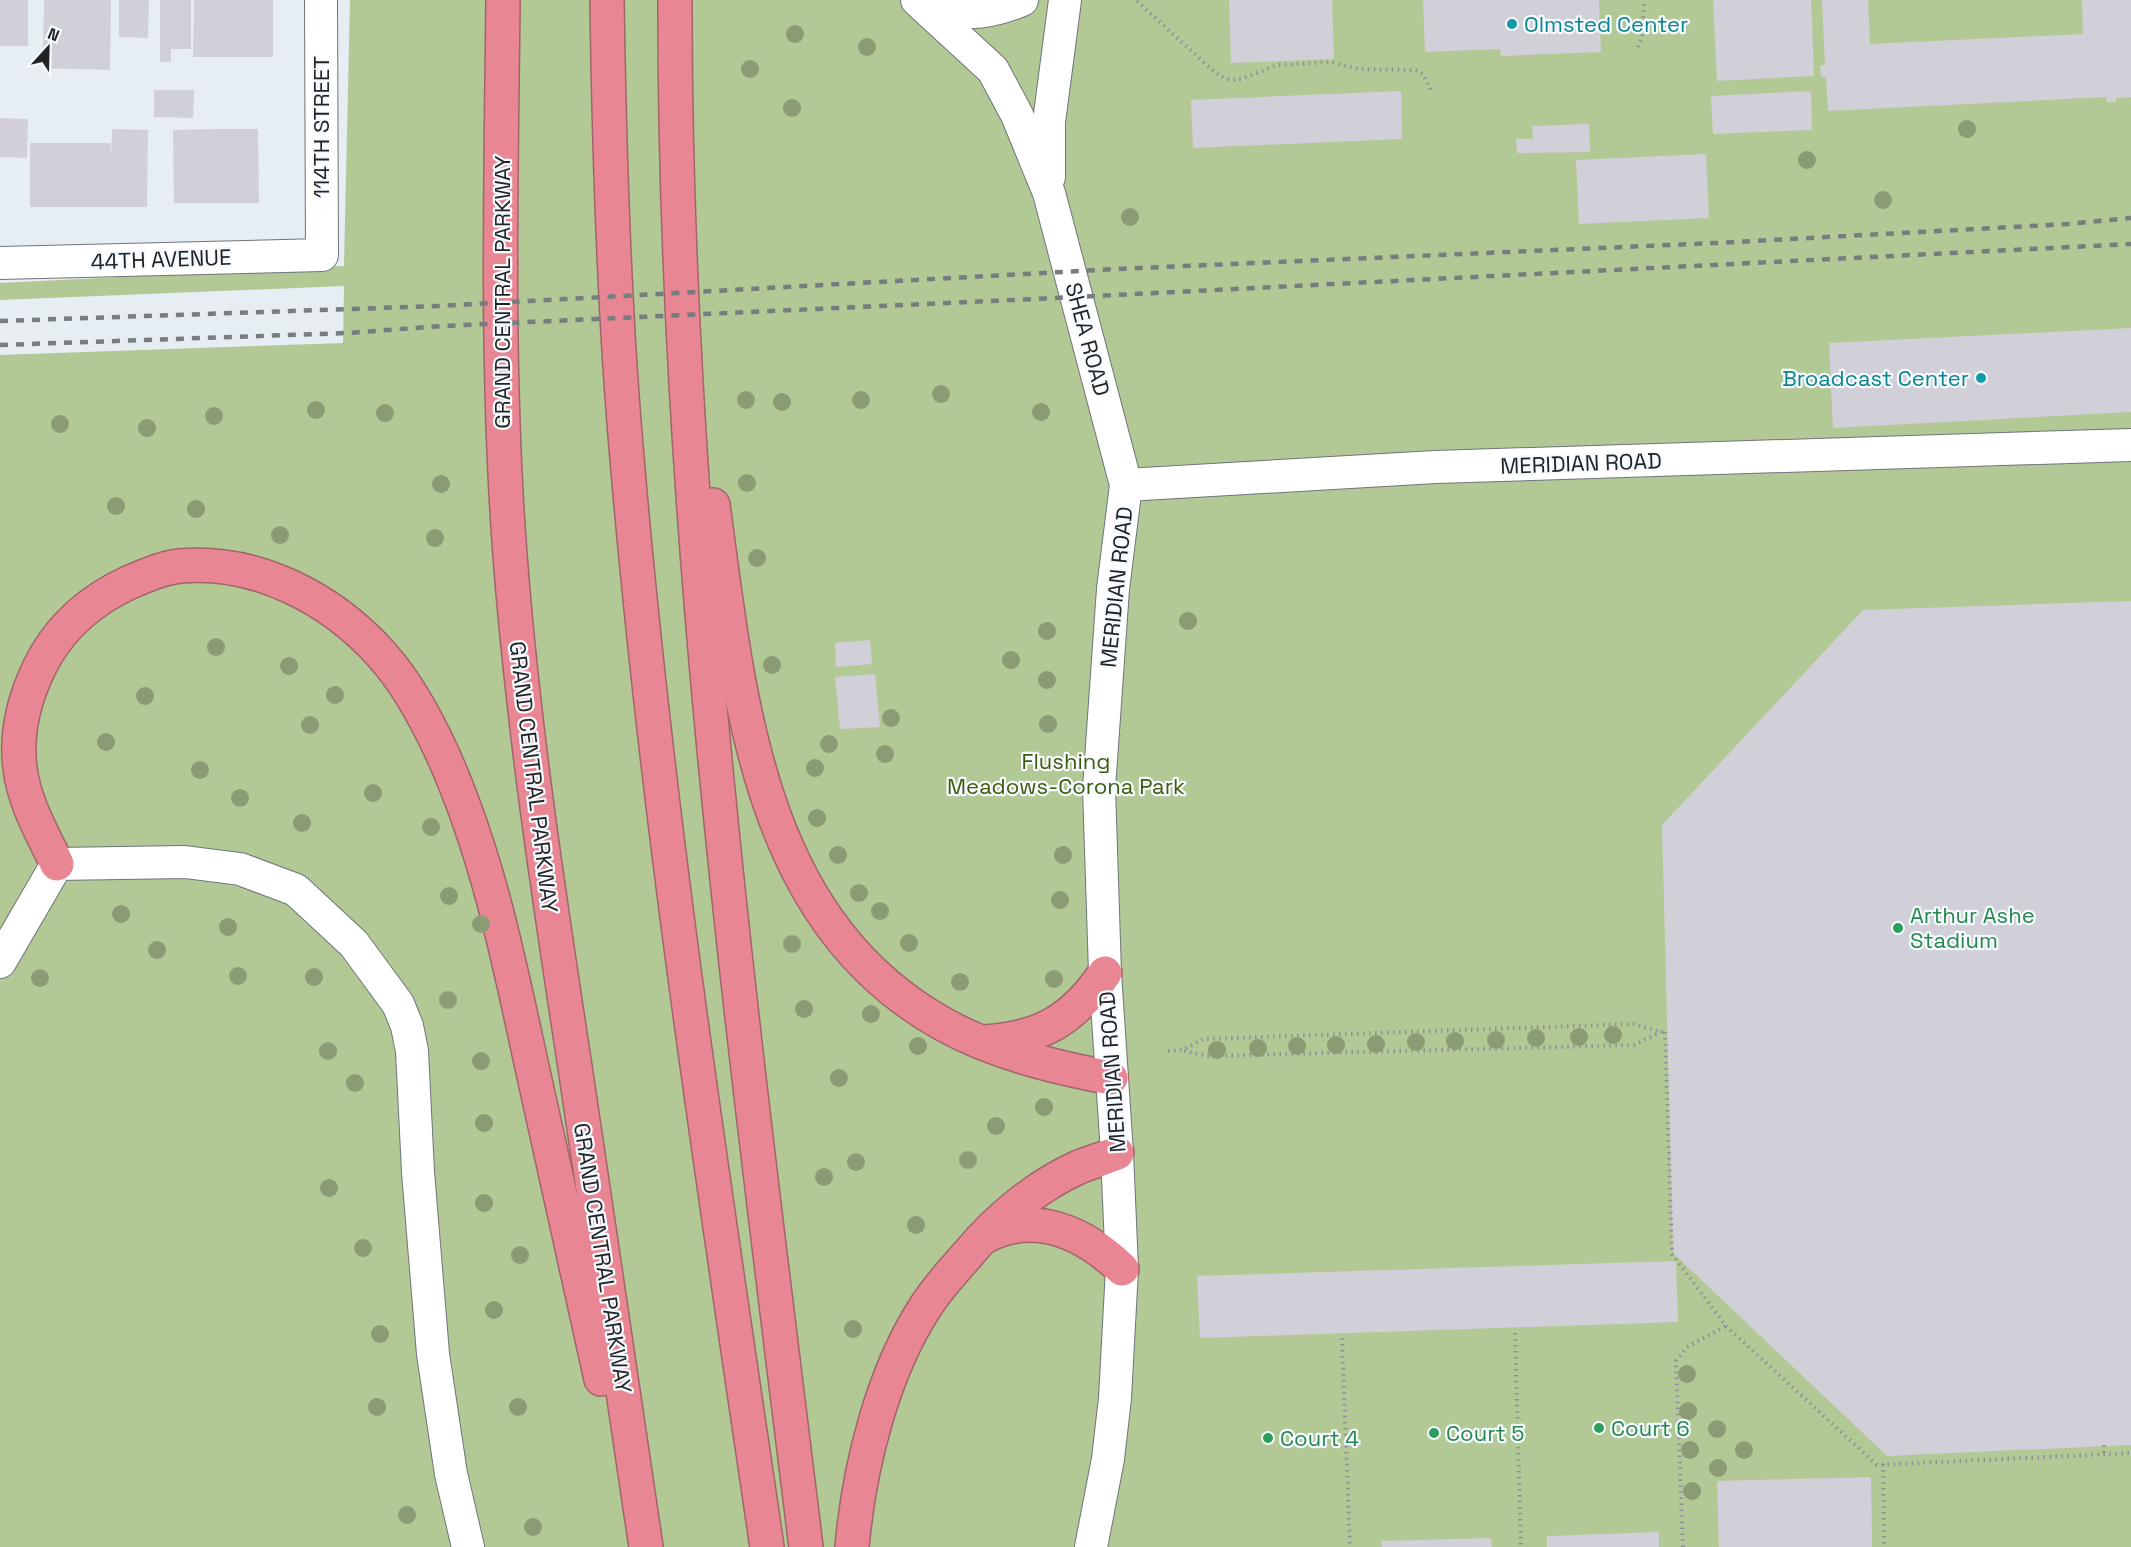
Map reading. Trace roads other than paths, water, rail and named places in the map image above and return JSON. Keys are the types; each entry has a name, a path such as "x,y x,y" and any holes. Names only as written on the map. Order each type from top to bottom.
{"highway":[{"name":"GRAND CENTRAL PARKWAY","path":"503,0 500,286 502,411 505,490 520,682 537,817 646,1547"},
{"path":"607,0 612,176 624,419 648,678 678,928 767,1547"},
{"path":"675,0 679,255 690,477 722,843 806,1547"},
{"path":"679,255 734,663 744,715 782,836 800,874 820,910 842,940 871,971 903,999 944,1024 983,1043 1064,1069 1111,1078"},
{"path":"57,864 24,791 19,744 22,718 27,694 36,672 53,644 68,625 88,606 115,589 146,575 178,566 240,569 270,578 302,592 332,610 383,655 418,706 438,744 456,784 485,865 504,939 639,1547"},
{"path":"983,1043 1034,1034 1056,1024 1076,1009 1105,974"},
{"path":"852,1547 858,1494 866,1457 890,1381 906,1343 926,1306 980,1240 1001,1219 1042,1189 1078,1168 1118,1153"},
{"path":"980,1240 996,1232 1023,1226 1057,1229 1085,1239 1122,1269"}],"street":[{"name":"114TH STREET","path":"321,0 322,255"},
{"path":"918,0 952,11 972,12 992,10 1022,0"},
{"name":"SHEA ROAD","path":"918,0 993,70 1017,115 1049,193 1126,485"},
{"name":"SHEA ROAD","path":"1049,193 1049,122 1065,0"},
{"name":"44TH AVENUE","path":"0,263 322,255"},
{"name":"MERIDIAN ROAD","path":"1091,1547 1108,1459 1115,1398 1122,1269 1118,1153 1105,974 1099,788 1113,589 1126,485 1435,467 2131,444"},
{"path":"0,962 57,864 185,862 240,868 296,890 354,944 398,1004 407,1026 412,1051 418,1172 433,1354 451,1474 468,1547"}],"railway":[{"path":"0,321 438,306 1116,269 1716,243 2068,224 2131,218"},
{"path":"0,345 347,333 442,326 2131,244"}],"place":[{"name":"Olmsted Center","path":"1512,24"},
{"name":"Broadcast Center","path":"1981,378"},
{"name":"Arthur Ashe Stadium","path":"1898,928"},
{"name":"Court 6","path":"1599,1428"},
{"name":"Court 5","path":"1434,1433"},
{"name":"Court 4","path":"1268,1438"}],"park label":[{"name":"Flushing Meadows-Corona Park","path":"1066,774"}]}
